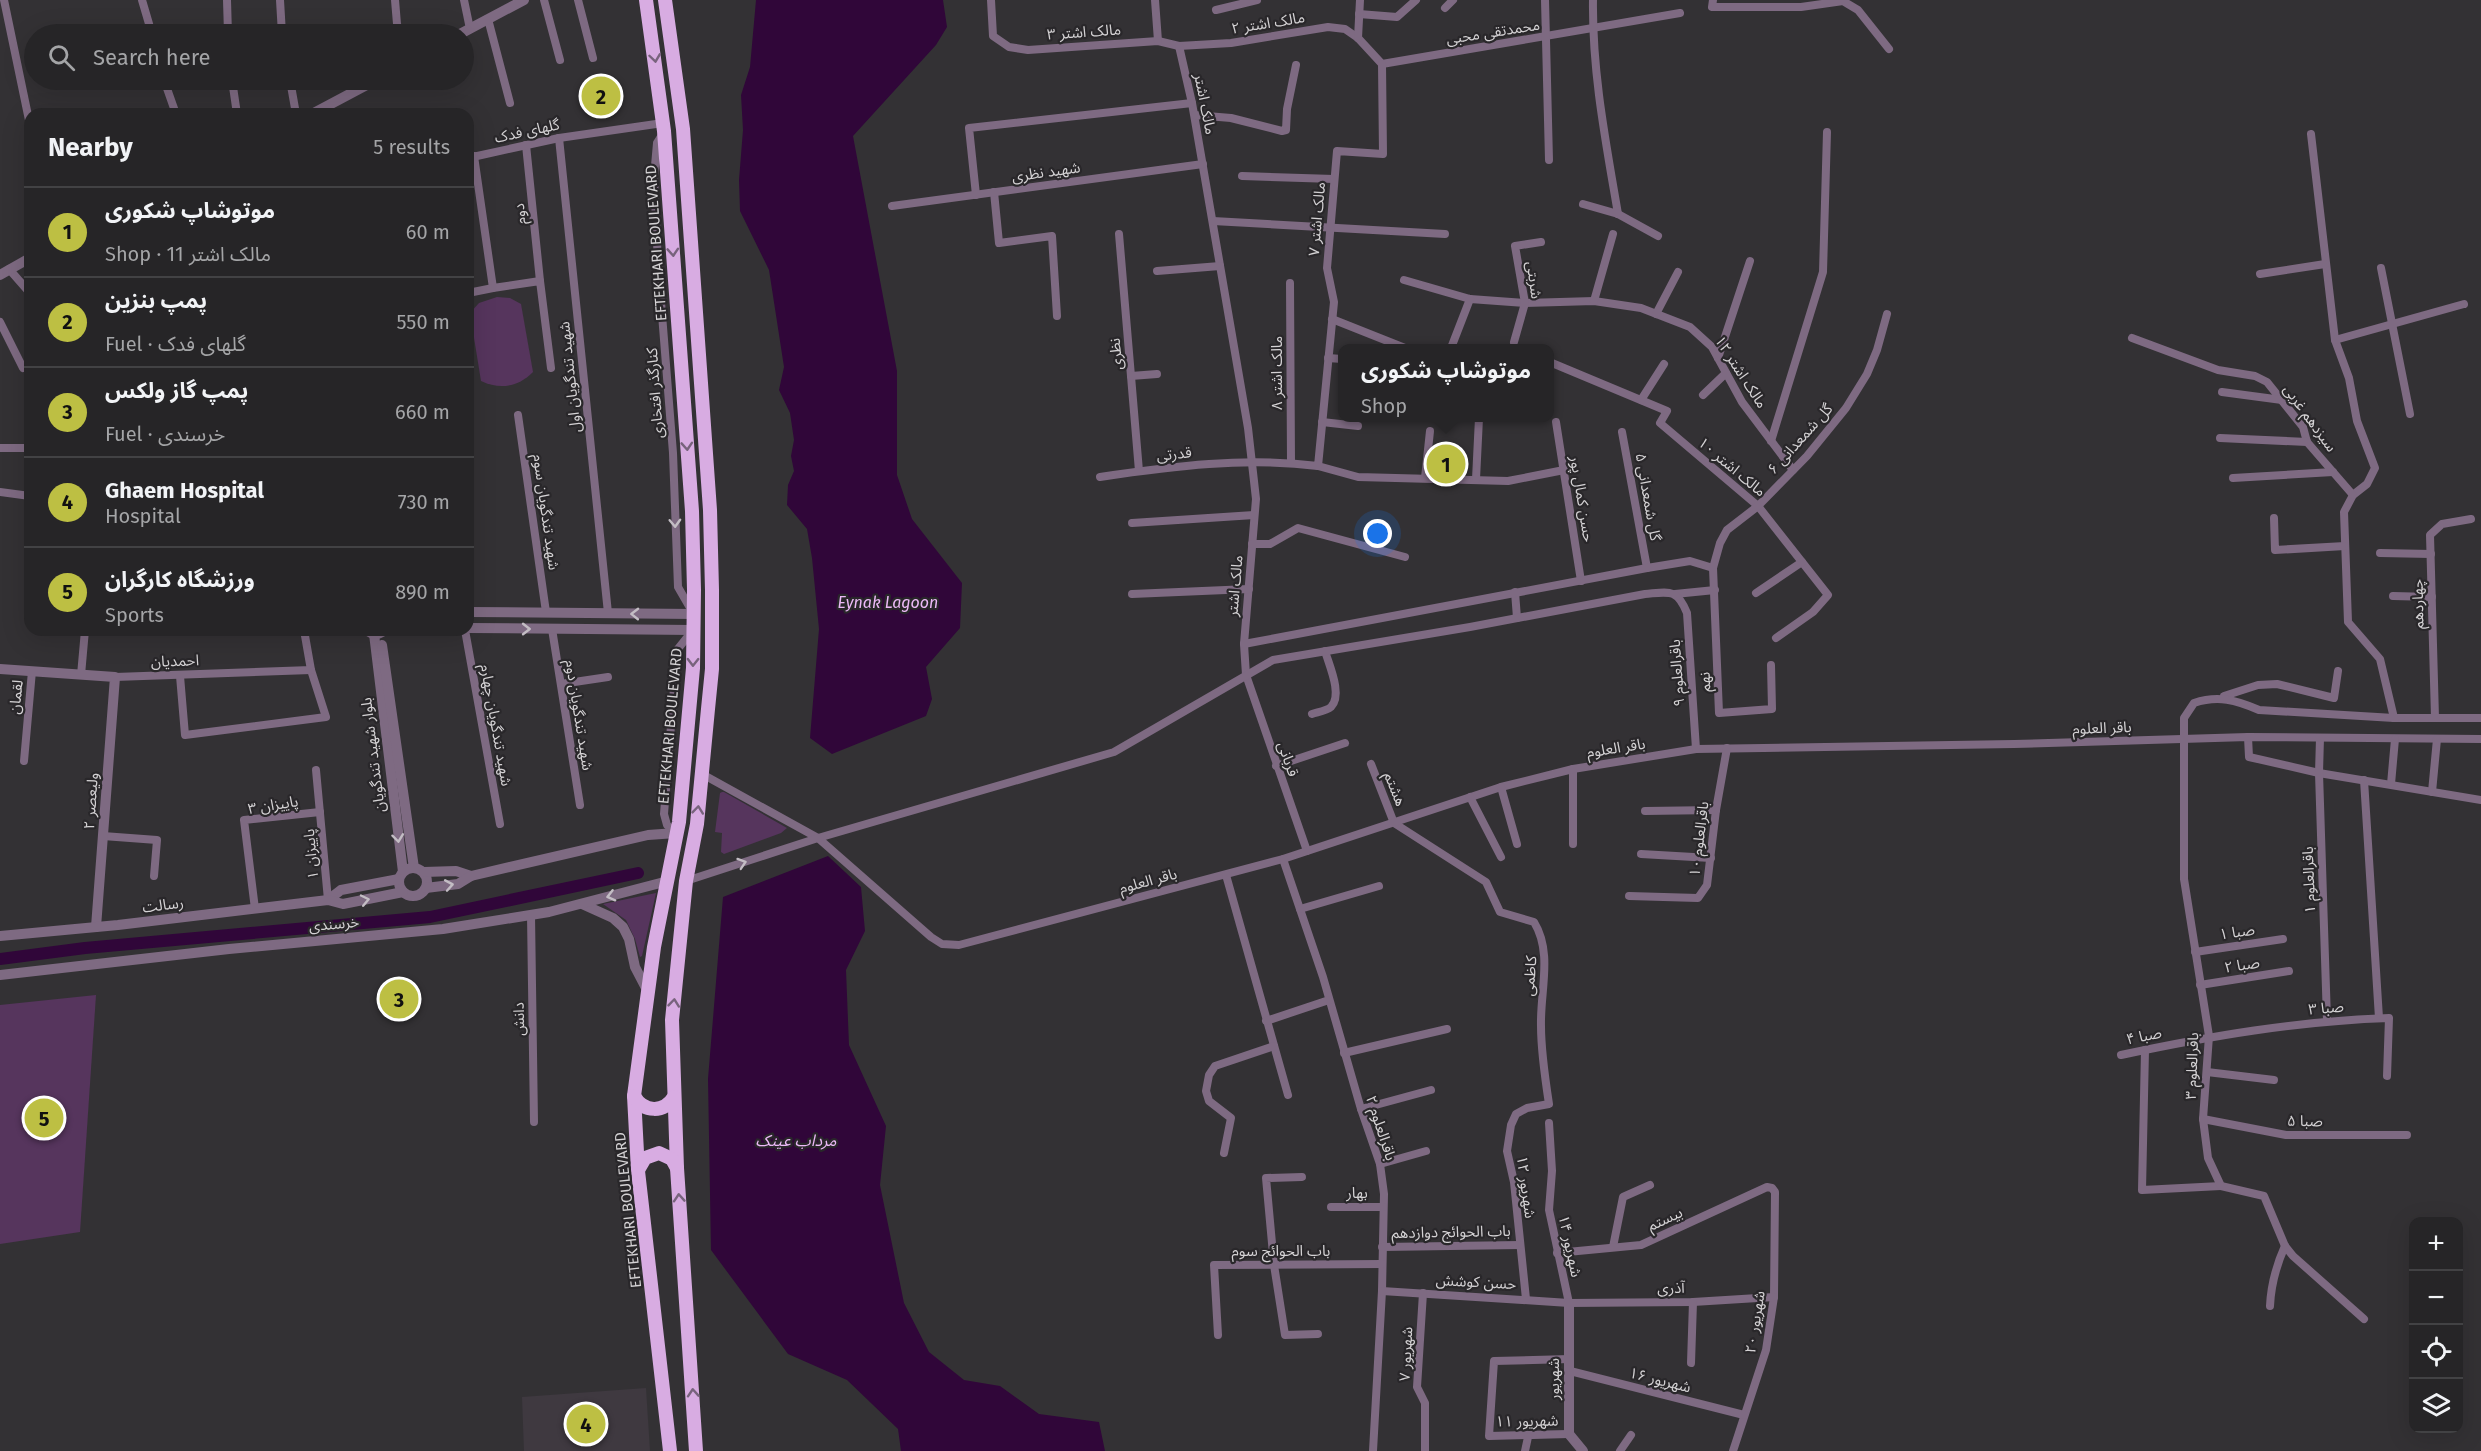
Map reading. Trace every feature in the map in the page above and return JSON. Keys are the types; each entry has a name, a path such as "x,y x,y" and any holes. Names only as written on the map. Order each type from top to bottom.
{"highway":[{"name":"EFTEKHARI BOULEVARD","path":"646,0 664,127 692,511 694,614 692,680 676,833 647,990 634,1096 638,1171 670,1451"},
{"path":"665,0 682,129 710,510 712,669 697,824 686,880 672,1020 677,1168 696,1451"},
{"path":"634,1096 646,1108 657,1109 667,1106 674,1097"},
{"path":"638,1171 645,1158 659,1153 672,1159 677,1168"}],"street":[{"path":"4,0 26,108"},
{"path":"142,0 149,24"},
{"path":"227,0 228,24"},
{"path":"280,0 281,24"},
{"path":"394,0 397,24"},
{"path":"464,0 465,24"},
{"path":"474,27 524,0"},
{"path":"544,0 560,60"},
{"path":"578,0 593,58"},
{"name":"مالک اشتر ۳","path":"991,0 993,36 1009,47 1028,50 1158,41 1179,46"},
{"path":"1155,0 1158,41"},
{"path":"1216,10 1257,0"},
{"path":"1360,0 1358,38 1382,63"},
{"path":"1359,14 1397,17 1416,0"},
{"path":"1445,8 1453,0"},
{"path":"1545,0 1549,160"},
{"path":"1593,0 1600,107 1618,214"},
{"path":"1713,0 1712,7 1801,7 1843,1 1858,10 1889,49"},
{"name":"محمدتقی محبی","path":"1382,63 1680,13"},
{"path":"488,20 510,103"},
{"name":"مالک اشتر ۲","path":"1179,46 1231,43 1328,27 1345,29 1358,38"},
{"name":"مالک اشتر","path":"1179,46 1195,115 1248,428 1256,499 1244,644 1246,675"},
{"name":"مالک اشتر ۷","path":"1318,466 1334,302 1327,268 1337,151 1383,154 1382,63"},
{"path":"1195,115 1231,118 1282,131 1286,130 1287,109 1296,65"},
{"path":"168,90 174,108"},
{"path":"233,90 236,108"},
{"path":"292,90 295,108"},
{"path":"325,108 358,90"},
{"path":"976,195 969,128 1192,103"},
{"name":"گلهای فدک","path":"474,156 559,138 664,127"},
{"path":"1771,441 1823,272 1827,132"},
{"path":"2311,134 2335,339 2349,378 2357,421 2375,468 2367,484 2353,495 2344,512 2348,622 2380,659 2394,718"},
{"name":"شهید تندگویان اول","path":"559,138 608,613"},
{"name":"دوم","path":"526,145 551,368"},
{"name":"شهید نظری","path":"892,206 1203,164"},
{"path":"474,175 493,288"},
{"path":"1242,176 1334,179"},
{"path":"994,192 999,243 1052,236 1057,316"},
{"path":"1583,204 1618,214 1659,236"},
{"path":"1213,221 1445,234"},
{"name":"نظری","path":"1119,234 1139,471"},
{"path":"1594,301 1613,234"},
{"name":"شربتی","path":"1514,342 1525,303 1515,246 1541,242"},
{"path":"24,261 4,272 24,288"},
{"path":"1718,358 1750,261"},
{"path":"2260,274 2325,264"},
{"path":"1157,271 1220,266"},
{"path":"2381,268 2410,414"},
{"path":"1656,314 1678,272"},
{"name":"مالک اشتر ۱۲","path":"1404,280 1470,299 1525,303 1594,301 1641,308 1690,327 1712,347 1742,402 1793,470"},
{"path":"474,291 540,281"},
{"name":"مالک اشتر ۸","path":"1290,284 1291,463"},
{"path":"1453,344 1470,299"},
{"path":"2335,339 2464,304"},
{"name":"گل شمعدانی ۶","path":"1713,568 1720,543 1727,530 1758,506 1833,425 1867,374 1877,350 1887,314"},
{"path":"1332,320 1395,344"},
{"path":"0,322 23,368"},
{"name":"سیزدهم غربی","path":"2132,338 2218,370 2255,376 2267,382 2303,427 2307,442 2353,495"},
{"path":"1328,358 1338,359"},
{"name":"مالک اشتر ۱۰","path":"1554,364 1667,411 1660,423 1758,506 1827,595 1813,612 1776,638"},
{"path":"1641,400 1664,364"},
{"path":"1703,395 1726,372"},
{"path":"1131,376 1157,374"},
{"path":"2222,392 2282,400"},
{"name":"شهید تندگویان سوم","path":"518,415 546,612"},
{"path":"1322,422 1358,426"},
{"path":"1476,479 1479,422"},
{"name":"حسن کمال پور","path":"1556,422 1581,581"},
{"path":"1425,478 1430,430"},
{"name":"گل شمعدانی ۵","path":"1622,432 1647,567"},
{"path":"2220,438 2307,442"},
{"path":"0,448 24,448"},
{"path":"1252,462 1318,466 1358,477 1508,481 1564,470"},
{"name":"قدرتی","path":"1100,477 1139,471 1252,462"},
{"path":"2233,478 2333,471"},
{"path":"0,492 24,494"},
{"path":"1132,523 1254,515"},
{"path":"2274,518 2275,550 2345,546"},
{"name":"چهاردهم","path":"2434,718 2430,535 2442,524 2471,519"},
{"path":"1252,544 1270,544 1298,528 1406,557"},
{"path":"2380,554 2431,554"},
{"path":"686,880 818,838 1114,752 1273,660 1517,618 1628,596 1668,592 1678,596 1694,591 1710,590 1713,568 1690,561 1647,567 1244,644"},
{"path":"1756,593 1802,562"},
{"path":"1132,594 1249,590"},
{"name":"نهم","path":"1710,590 1719,713 1772,709 1771,665"},
{"path":"1515,592 1517,618"},
{"name":"باقرالعلوم ۹","path":"1678,596 1687,613 1696,749"},
{"path":"2393,596 2432,597"},
{"path":"474,612 694,614"},
{"path":"656,614 656,630"},
{"path":"474,629 693,630"},
{"name":"شهید تندگویان دوم","path":"552,629 580,805"},
{"path":"81,675 84,636"},
{"path":"180,676 185,735 326,717 311,670 305,636"},
{"name":"بلوار شهید تندگویان","path":"377,636 401,876"},
{"name":"بلوار شهید تندگویان","path":"378,636 419,870"},
{"name":"شهید تندگویان چهارم","path":"467,636 500,824"},
{"path":"1312,714 1329,709 1335,700 1325,651"},
{"name":"احمدیان","path":"0,669 115,677 311,670"},
{"name":"لقمان","path":"24,761 32,671"},
{"path":"2218,698 2258,685 2277,684 2334,698 2338,671"},
{"name":"قربانی","path":"1246,675 1306,851"},
{"name":"ولیعصر ۲","path":"96,927 115,677"},
{"path":"561,684 608,677"},
{"path":"2218,698 2239,701 2259,710 2394,718 2481,718"},
{"name":"باقرالعلوم ۳","path":"2218,698 2194,703 2184,718 2186,739 2184,879 2209,1036 2203,1119 2208,1158 2222,1186"},
{"path":"2248,737 2249,757 2319,773 2481,800"},
{"name":"باقر العلوم","path":"702,774 818,838 942,944 959,945 1282,859 1501,787 1573,769 1696,749 2248,737 2481,739"},
{"name":"باقرالعلوم ۱","path":"2320,738 2319,773 2327,1020"},
{"path":"2391,784 2395,739"},
{"path":"2432,792 2437,739"},
{"path":"1276,766 1345,743"},
{"name":"باقرالعلوم ۱۰","path":"1629,896 1698,898 1707,885 1716,810 1727,748"},
{"name":"هشتم","path":"1371,764 1395,823"},
{"path":"1573,769 1573,844"},
{"name":"پاییزان ۱","path":"316,770 328,900"},
{"path":"2364,780 2379,1018 2389,1018 2387,1076"},
{"path":"1501,787 1517,844"},
{"path":"1470,797 1501,857"},
{"path":"1645,811 1716,810"},
{"name":"پاییزان ۳","path":"255,909 244,820 320,812"},
{"name":"کاظمی","path":"1395,823 1486,882 1500,912 1534,922 1540,932 1545,953 1541,1006 1542,1063 1549,1104"},
{"path":"471,876 456,870 419,870 401,876 403,892 415,896 426,888 458,884 471,876 648,835 676,833"},
{"path":"103,836 157,840 154,876"},
{"path":"1641,854 1711,858"},
{"name":"باقرالعلوم ۲","path":"1282,859 1300,909 1380,1164 1383,1207 1382,1291 1373,1451"},
{"path":"419,870 427,882 426,888"},
{"path":"1226,875 1288,1095"},
{"name":"رسالت","path":"328,900 341,890 401,876"},
{"name":"خرسندی","path":"0,975 218,950 443,929 549,912 668,881"},
{"path":"1300,909 1379,886"},
{"name":"رسالت","path":"0,936 328,900 343,904 403,892"},
{"path":"582,904 613,918 623,927 629,939 635,967 647,990"},
{"name":"دانش","path":"531,915 534,1122"},
{"name":"صبا ۱","path":"2195,952 2283,939"},
{"name":"صبا ۲","path":"2200,985 2289,971"},
{"path":"1266,1021 1329,1000"},
{"name":"صبا ۳","path":"2209,1036 2327,1020 2379,1018"},
{"path":"1344,1053 1447,1029"},
{"name":"صبا ۴","path":"2121,1055 2209,1036"},
{"path":"1224,1153 1231,1118 1209,1101 1206,1091 1209,1075 1215,1066 1274,1046"},
{"path":"2145,1050 2142,1190 2222,1186 2264,1196 2285,1246 2293,1256 2364,1318"},
{"path":"2207,1072 2274,1080"},
{"path":"1361,1109 1431,1090"},
{"name":"شهریور ۱۲","path":"1526,1299 1514,1182 1507,1151 1511,1125 1516,1114 1527,1108 1549,1104"},
{"name":"صبا ۵","path":"2203,1119 2286,1135 2407,1135"},
{"name":"شهریور ۱۴","path":"1549,1123 1552,1171 1549,1210 1569,1303"},
{"path":"1380,1164 1426,1150"},
{"path":"1302,1177 1266,1178 1274,1265 1285,1335 1318,1334"},
{"path":"1613,1247 1623,1197 1650,1185"},
{"name":"بیستم","path":"1557,1253 1641,1245 1767,1187 1772,1188 1775,1192"},
{"name":"شهریور ۲۰","path":"1733,1451 1766,1350 1774,1297 1775,1192"},
{"name":"بهار","path":"1331,1207 1383,1207"},
{"name":"باب الحوائج دوازدهم","path":"1382,1247 1520,1245"},
{"path":"2270,1306 2271,1286 2276,1266 2285,1246"},
{"name":"باب الحوائج سوم","path":"1218,1335 1214,1265 1382,1264"},
{"name":"حسن کوشش","path":"1382,1291 1569,1303"},
{"name":"شهریور ۷","path":"1423,1293 1417,1387 1425,1403 1425,1451"},
{"name":"آذری","path":"1569,1303 1694,1302 1774,1297"},
{"path":"1690,1363 1694,1302"},
{"name":"شهریور","path":"1569,1303 1569,1434"},
{"name":"شهریور ۱۱","path":"1569,1434 1528,1437 1489,1436 1494,1361 1570,1359"},
{"name":"شهریور ۱۶","path":"1569,1371 1744,1415"},
{"path":"1569,1434 1583,1451"},
{"path":"1620,1451 1631,1435"},
{"path":"1525,1451 1528,1437"}],"shaded area":[{"path":"497,297 510,298 521,304 533,372 515,384 495,386 481,381 474,338 474,309 479,303"},
{"path":"722,792 787,828 781,833 724,854 721,852 722,833 715,832"},
{"path":"656,893 640,957 626,920 603,904"},
{"path":"96,995 80,1232 0,1244 0,1005"},
{"path":"646,1388 650,1451 524,1451 522,1397"}],"water":[{"name":"Eynak Lagoon","path":"756,0 943,0 947,27 936,45 853,136 897,371 897,475 912,519 962,583 960,628 926,667 932,699 926,716 832,754 810,738 819,629 812,558 807,529 787,505 788,485 794,471 791,456 794,440 790,413 779,390 784,367 769,270 740,211 739,180 743,130 741,95 750,67"},
{"name":"مرداب عینک","path":"828,856 861,887 865,931 846,970 849,1045 886,1126 880,1185 904,1303 929,1352 964,1380 1000,1386 1039,1414 1099,1422 1105,1451 901,1451 898,1429 847,1380 788,1354 711,1250 708,1079 723,897"}],"waterway":[{"path":"0,959 85,948 430,917 638,873"}],"place":[{"name":"پمپ بنزین","path":"601,96"},
{"name":"موتوشاپ شکوری","path":"1446,464"},
{"name":"پمپ گاز ولکس","path":"399,999"},
{"name":"ورزشگاه کارگران","path":"44,1118"},
{"name":"Ghaem Hospital","path":"586,1424"}]}
